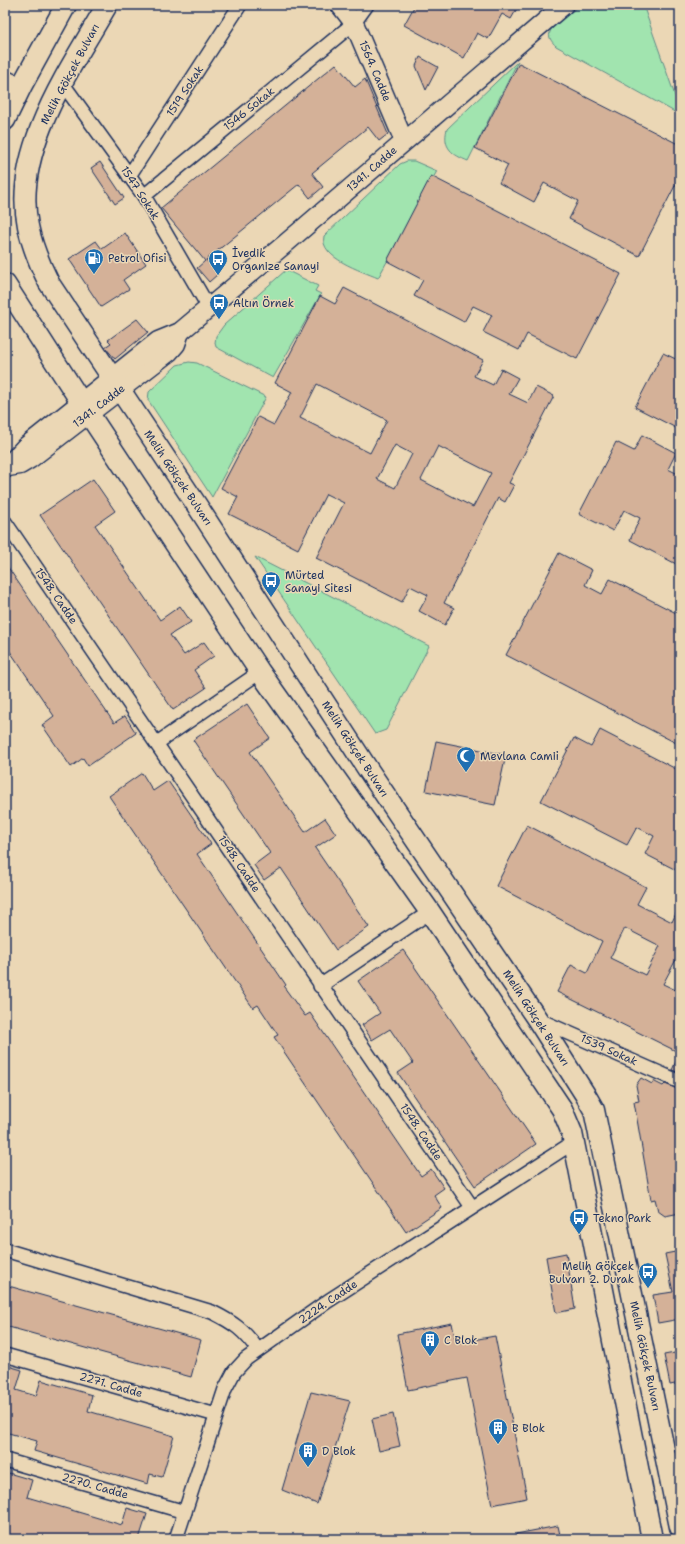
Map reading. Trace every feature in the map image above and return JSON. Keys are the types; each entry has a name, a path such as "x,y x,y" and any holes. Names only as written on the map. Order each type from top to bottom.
{"main road":[{"path":"5,120 13,81 66,5"},
{"name":"Melih Gökçek Bulvarı","path":"108,5 42,124 28,168 26,207 28,225 33,246 49,283 196,504 367,768 538,1019 594,1110 680,1527"},
{"path":"5,284 85,408 260,672 430,912 562,1109 569,1124 574,1142 652,1539"}],"street":[{"name":"1519 Sokak","path":"129,176 240,5"},
{"name":"1564. Cadde","path":"340,5 354,23 404,141"},
{"name":"1546 Sokak","path":"144,196 354,23 367,5"},
{"name":"1341. Cadde","path":"7,468 25,447 85,408 115,384 158,341 180,332 209,308 564,5"},
{"name":"1547 Sokak","path":"63,84 144,196 209,308"},
{"name":"1548. Cadde","path":"5,522 157,743 320,986 472,1208"},
{"path":"157,743 260,672"},
{"path":"320,986 430,912"},
{"name":"1539 Sokak","path":"538,1019 680,1082"},
{"name":"2224. Cadde","path":"176,1539 225,1389 234,1372 246,1359 320,1307 574,1142"},
{"path":"5,1250 212,1312 233,1323 247,1335 258,1350"},
{"name":"2271. Cadde","path":"5,1355 216,1415"},
{"name":"2270. Cadde","path":"5,1460 185,1512"}],"green space":[{"path":"582,5 643,5 680,110 680,115 553,43 550,38 552,29 561,19"},
{"path":"518,61 468,161 453,153 447,146 447,129"},
{"path":"407,161 414,161 437,171 378,278 343,263 335,257 328,251 324,244 324,236 400,164"},
{"path":"286,270 318,286 315,291 321,294 273,378 216,347 215,343 216,336 224,325"},
{"path":"189,362 197,363 266,397 212,497 148,400 149,392 177,365"},
{"path":"255,557 429,646 386,730 375,734"}],"building":[{"path":"415,5 519,5 511,19 502,14 488,39 477,33 464,58 404,25"},
{"path":"420,57 438,67 426,90 416,66"},
{"path":"519,63 680,145 680,176 639,256 569,219 578,201 544,183 534,202 499,183 508,165 475,148"},
{"path":"336,64 355,87 365,79 388,134 379,141 368,127 312,173 323,187 310,198 299,184 206,260 218,274 209,282 197,268 205,261 161,208"},
{"path":"100,162 124,198 115,204 91,168"},
{"path":"431,176 621,274 577,359 527,334 519,350 483,332 492,315 473,306 464,322 414,296 423,280 387,261"},
{"path":"125,233 146,264 123,280 129,289 101,307 69,259 96,241 102,249"},
{"path":"344,288 483,360 474,376 493,385 501,369 518,378 509,394 528,403 536,387 554,396 509,483 514,485 505,502 498,498 444,603 454,608 445,625 419,611 428,595 410,586 402,602 316,558 344,503 326,494 298,549 229,514 238,497 221,488 258,417 274,425 292,392 275,383 320,296 335,304","holes":["317,384 387,420 370,453 300,418","395,445 412,454 395,488 377,479","438,446 491,473 473,507 421,480"]},
{"path":"137,319 148,332 115,359 105,347 111,343 108,340"},
{"path":"663,353 680,361 680,430 635,407"},
{"path":"642,435 676,453 668,469 680,475 680,566 630,540 640,518 624,510 613,531 579,514 616,442 634,451"},
{"path":"93,479 115,511 95,525 160,620 180,606 191,622 170,635 184,655 204,642 214,656 194,670 206,688 173,710 40,515"},
{"path":"559,553 592,570 585,585 602,594 610,579 680,615 680,745 506,655"},
{"path":"5,563 114,723 125,716 136,733 88,766 83,758 71,767 42,725 54,716 5,644"},
{"path":"247,704 270,738 250,752 305,832 325,818 336,834 315,848 369,927 336,950 281,868 264,880 254,865 270,853 193,740"},
{"path":"600,730 680,771 680,872 645,854 654,836 637,827 627,845 541,801 574,738 591,747"},
{"name":"Mevlana Camii","path":"436,741 506,755 495,805 426,791"},
{"path":"142,773 153,791 168,781 211,844 197,854 286,985 284,987 305,1016 310,1013 421,1176 431,1169 444,1188 434,1195 442,1208 406,1232 274,1037 278,1035 258,1005 253,1008 109,796"},
{"path":"527,825 646,887 637,904 672,922 680,905 680,952 663,984 680,992 680,1053 557,992 571,965 587,973 602,941 496,886","holes":["625,928 660,946 645,975 610,958"]},
{"path":"403,950 536,1144 475,1186 398,1073 413,1063 390,1029 372,1040 362,1025 380,1013 358,981"},
{"path":"680,1053 680,1073 672,1070"},
{"path":"641,1078 652,1084 653,1081 663,1086 665,1084 680,1090 680,1213 665,1216 658,1211 655,1199 651,1200 634,1102 639,1101 636,1085"},
{"path":"680,1251 680,1319 658,1323 653,1295 673,1292 665,1254"},
{"path":"566,1253 575,1309 556,1313 546,1257"},
{"path":"5,1285 201,1340 191,1377 5,1326"},
{"name":"B Blok","path":"452,1323 456,1343 495,1336 527,1498 492,1505 467,1378 408,1390 397,1334"},
{"path":"680,1352 680,1383 670,1385 664,1355"},
{"path":"5,1365 22,1370 16,1390 36,1396 41,1380 92,1395 88,1411 174,1436 162,1477 150,1474 148,1484 34,1451 37,1441 5,1432"},
{"name":"D Blok","path":"311,1392 350,1401 317,1504 282,1490"},
{"path":"393,1414 400,1446 379,1451 372,1419"},
{"path":"5,1472 32,1480 27,1497 122,1525 127,1508 147,1514 139,1539 16,1539 5,1536"},
{"path":"558,1526 561,1539 516,1539 516,1534"}],"place":[{"name":"Petrol Ofisi","path":"94,275"},
{"name":"İvedik Organize Sanayi","path":"218,276"},
{"name":"Altın Örnek","path":"219,320"},
{"name":"Mürted Sanayi Sitesi","path":"271,598"},
{"name":"Mevlana Camii","path":"466,773"},
{"name":"Tekno Park","path":"579,1235"},
{"name":"Melih Gökçek Bulvarı 2. Durak","path":"648,1289"},
{"name":"C Blok","path":"430,1357"},
{"name":"B Blok","path":"498,1445"},
{"name":"D Blok","path":"308,1468"}]}
